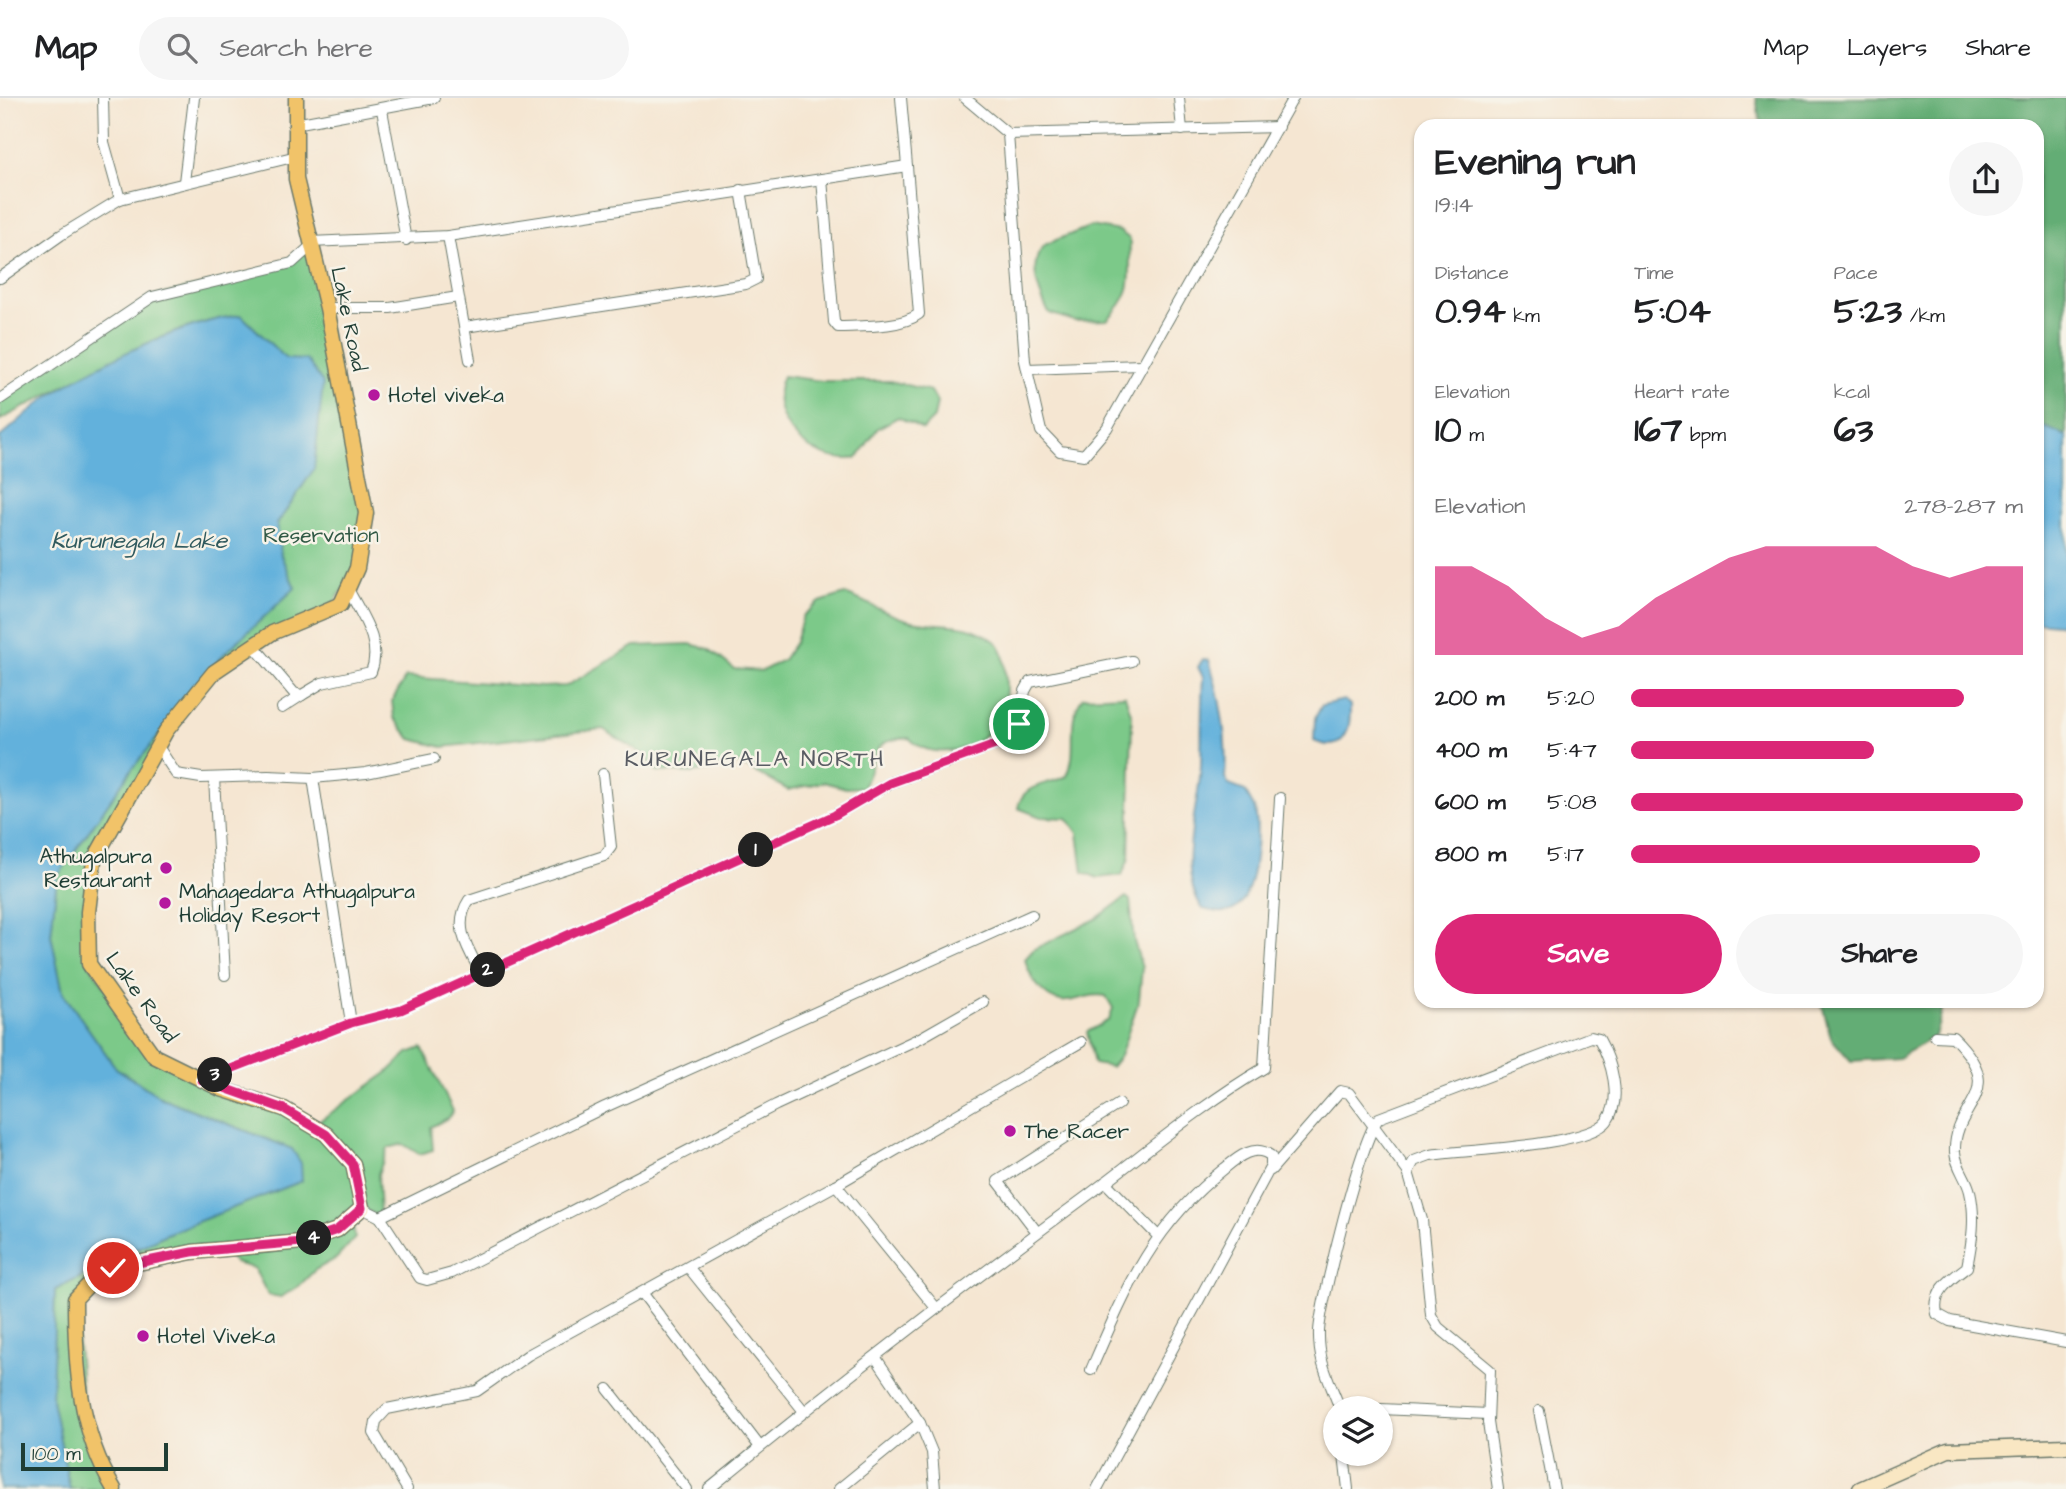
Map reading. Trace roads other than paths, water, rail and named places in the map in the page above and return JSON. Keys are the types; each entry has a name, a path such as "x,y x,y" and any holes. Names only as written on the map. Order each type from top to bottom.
{"main road":[{"name":"Lake Road","path":"296,98 296,179 327,308 366,513 357,568 341,604 272,633 214,672 157,745 94,860 88,912 89,964 154,1056 202,1080 284,1109 326,1134 353,1164 362,1208"},
{"path":"114,1489 82,1406 75,1356 75,1300 92,1282 113,1268 192,1252 302,1242 337,1230 362,1208"}],"street":[{"path":"103,98 104,142 120,199"},
{"path":"184,183 194,98"},
{"path":"295,124 382,110 434,98"},
{"path":"822,178 834,322 838,327 871,325 913,318 919,314 901,98"},
{"path":"965,98 1008,134 1278,127"},
{"path":"1179,98 1182,130"},
{"path":"1008,134 1027,369 1041,431 1060,452 1084,455 1107,428 1140,365 1293,98"},
{"path":"382,110 406,240"},
{"path":"0,278 120,199 297,156"},
{"path":"0,400 152,297 292,263 311,244 448,236 907,166"},
{"path":"465,327 747,284 756,279 741,190"},
{"path":"448,236 470,360"},
{"path":"327,308 390,307 458,297"},
{"path":"1027,369 1140,365"},
{"path":"282,708 322,683 371,671 377,658 374,641 348,589"},
{"path":"254,646 294,693 302,695"},
{"path":"202,1080 351,1023 401,1010 835,815 890,783 998,744 1019,724 1030,682 1132,661"},
{"path":"157,745 176,774 214,778 313,778 366,773 434,759"},
{"path":"481,973 461,934 461,912 469,900 604,856 611,847 603,774"},
{"path":"214,778 225,975"},
{"path":"313,778 351,1023"},
{"path":"709,1489 803,1410 876,1358 936,1308 1186,1120 1266,1065 1280,798"},
{"path":"380,1216 605,1107 1032,915"},
{"path":"362,1208 380,1216 420,1278 427,1280 452,1273 776,1105 919,1038 983,1002"},
{"path":"1333,1396 1328,1387 1320,1349 1321,1314 1358,1165 1373,1125 1379,1118 1591,1037 1599,1039 1609,1056 1615,1103 1607,1121 1594,1131 1554,1143 1430,1155 1414,1161 1408,1172"},
{"path":"1935,1037 1953,1037 1969,1052 1978,1073 1976,1100 1962,1123 1955,1149 1956,1160 1970,1190 1974,1216 1972,1242 1967,1267 1943,1284 1935,1306 1937,1314 1950,1321 2066,1342"},
{"path":"407,1489 374,1433 376,1421 387,1409 477,1391 527,1355 643,1294 836,1185 1081,1042"},
{"path":"1266,1175 1340,1091 1349,1093 1408,1172 1422,1220 1431,1315 1438,1327 1490,1370 1488,1414 1492,1467 1498,1489"},
{"path":"1037,1232 998,1181 1119,1104"},
{"path":"1091,1370 1116,1313 1157,1235 1194,1192 1238,1157 1253,1151 1265,1151 1271,1156 1271,1166 1097,1489"},
{"path":"1105,1182 1157,1235"},
{"path":"836,1185 936,1308"},
{"path":"689,1268 803,1410"},
{"path":"643,1294 760,1447"},
{"path":"876,1358 920,1423 932,1452 935,1489"},
{"path":"608,1389 687,1489"},
{"path":"1393,1410 1488,1414"},
{"path":"1539,1411 1554,1489"},
{"path":"839,1489 920,1423"},
{"path":"1860,1489 1948,1450 2066,1446"},
{"path":"1345,1466 1348,1489"}],"water":[{"name":"Kurunegala Lake","path":"241,315 286,359 307,360 323,383 314,469 277,524 281,556 295,588 224,654 132,769 57,877 51,935 63,993 116,1068 162,1098 292,1149 301,1163 302,1181 166,1234 55,1290 52,1400 70,1489 0,1489 0,437 47,398 119,356 196,325"},
{"path":"2044,427 2066,436 2066,625 2044,623"},
{"path":"1203,659 1209,660 1220,704 1225,778 1229,785 1245,791 1254,808 1256,820 1256,848 1247,891 1242,902 1227,912 1203,909 1191,876 1191,839 1201,765 1203,677 1198,667"},
{"path":"1344,700 1350,705 1350,714 1344,737 1333,745 1314,741 1315,718 1322,705"}],"place":[{"name":"Hotel viveka","path":"374,395"},
{"name":"Athugalpura Restaurant","path":"166,868"},
{"name":"Mahagedara Athugalpura Holiday Resort","path":"165,903"},
{"name":"The Racer","path":"1010,1131"},
{"name":"Hotel Viveka","path":"143,1336"}],"district":[{"name":"KURUNEGALA NORTH","path":"755,758"}],"park label":[{"name":"Reservation","path":"321,535"}]}
